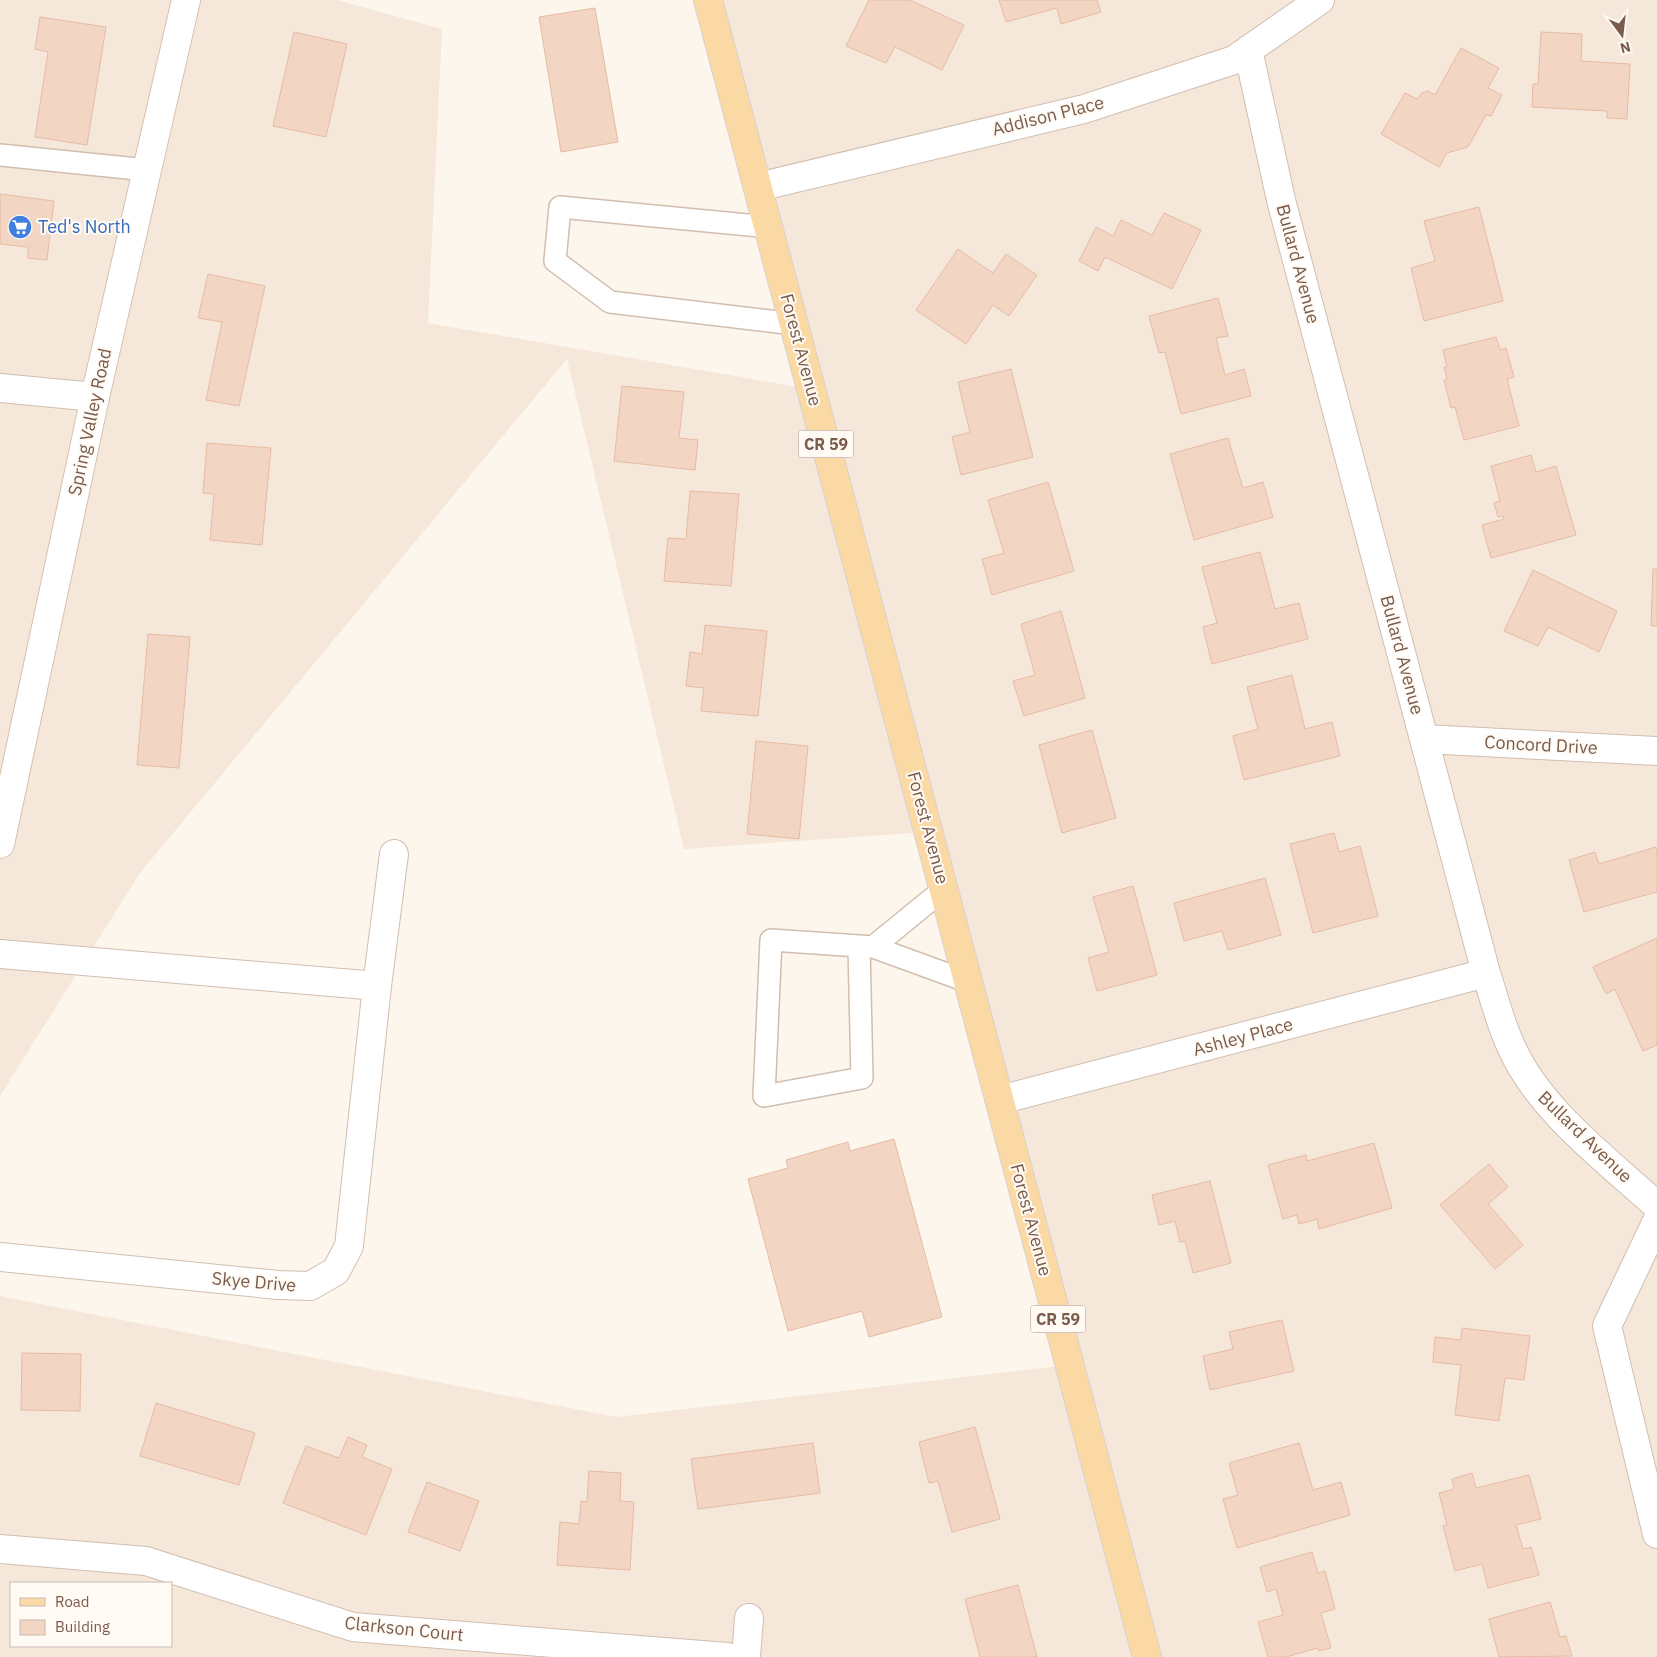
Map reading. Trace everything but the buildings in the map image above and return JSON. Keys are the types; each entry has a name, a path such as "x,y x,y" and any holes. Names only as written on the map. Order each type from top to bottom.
{"main road":[{"name":"Forest Avenue","path":"708,0 1147,1657"}],"street":[{"name":"Spring Valley Road","path":"0,844 95,397 186,0"},
{"name":"Addison Place","path":"758,187 1084,109 1234,60 1320,0"},
{"name":"Bullard Avenue","path":"1248,50 1280,200 1486,973 1510,1046 1534,1088 1567,1124 1657,1206"},
{"path":"0,388 95,397"},
{"name":"Concord Drive","path":"1424,740 1657,751"},
{"name":"Skye Drive","path":"0,1257 278,1285 310,1286 336,1271 349,1246 377,986 394,854"},
{"path":"0,954 377,986"},
{"name":"Ashley Place","path":"1000,1100 1486,973"},
{"path":"1657,1220 1607,1326 1657,1534"},
{"name":"Clarkson Court","path":"0,1548 146,1561 354,1627 727,1657"},
{"path":"746,1657 749,1618"}],"lane":[{"path":"0,155 147,170"},
{"path":"769,227 560,207 555,260 610,302 794,324"},
{"path":"866,947 944,889"},
{"path":"866,947 862,1078 764,1096 771,940 866,947 968,982"}],"shaded area":[{"path":"0,0 337,0 442,29 428,323 810,389 708,0 1657,0 1657,1657 0,1657 0,1296 616,1417 1067,1365 927,832 684,849 567,359 140,873 0,1096"}],"place":[{"name":"Ted's North","path":"20,227"}]}
